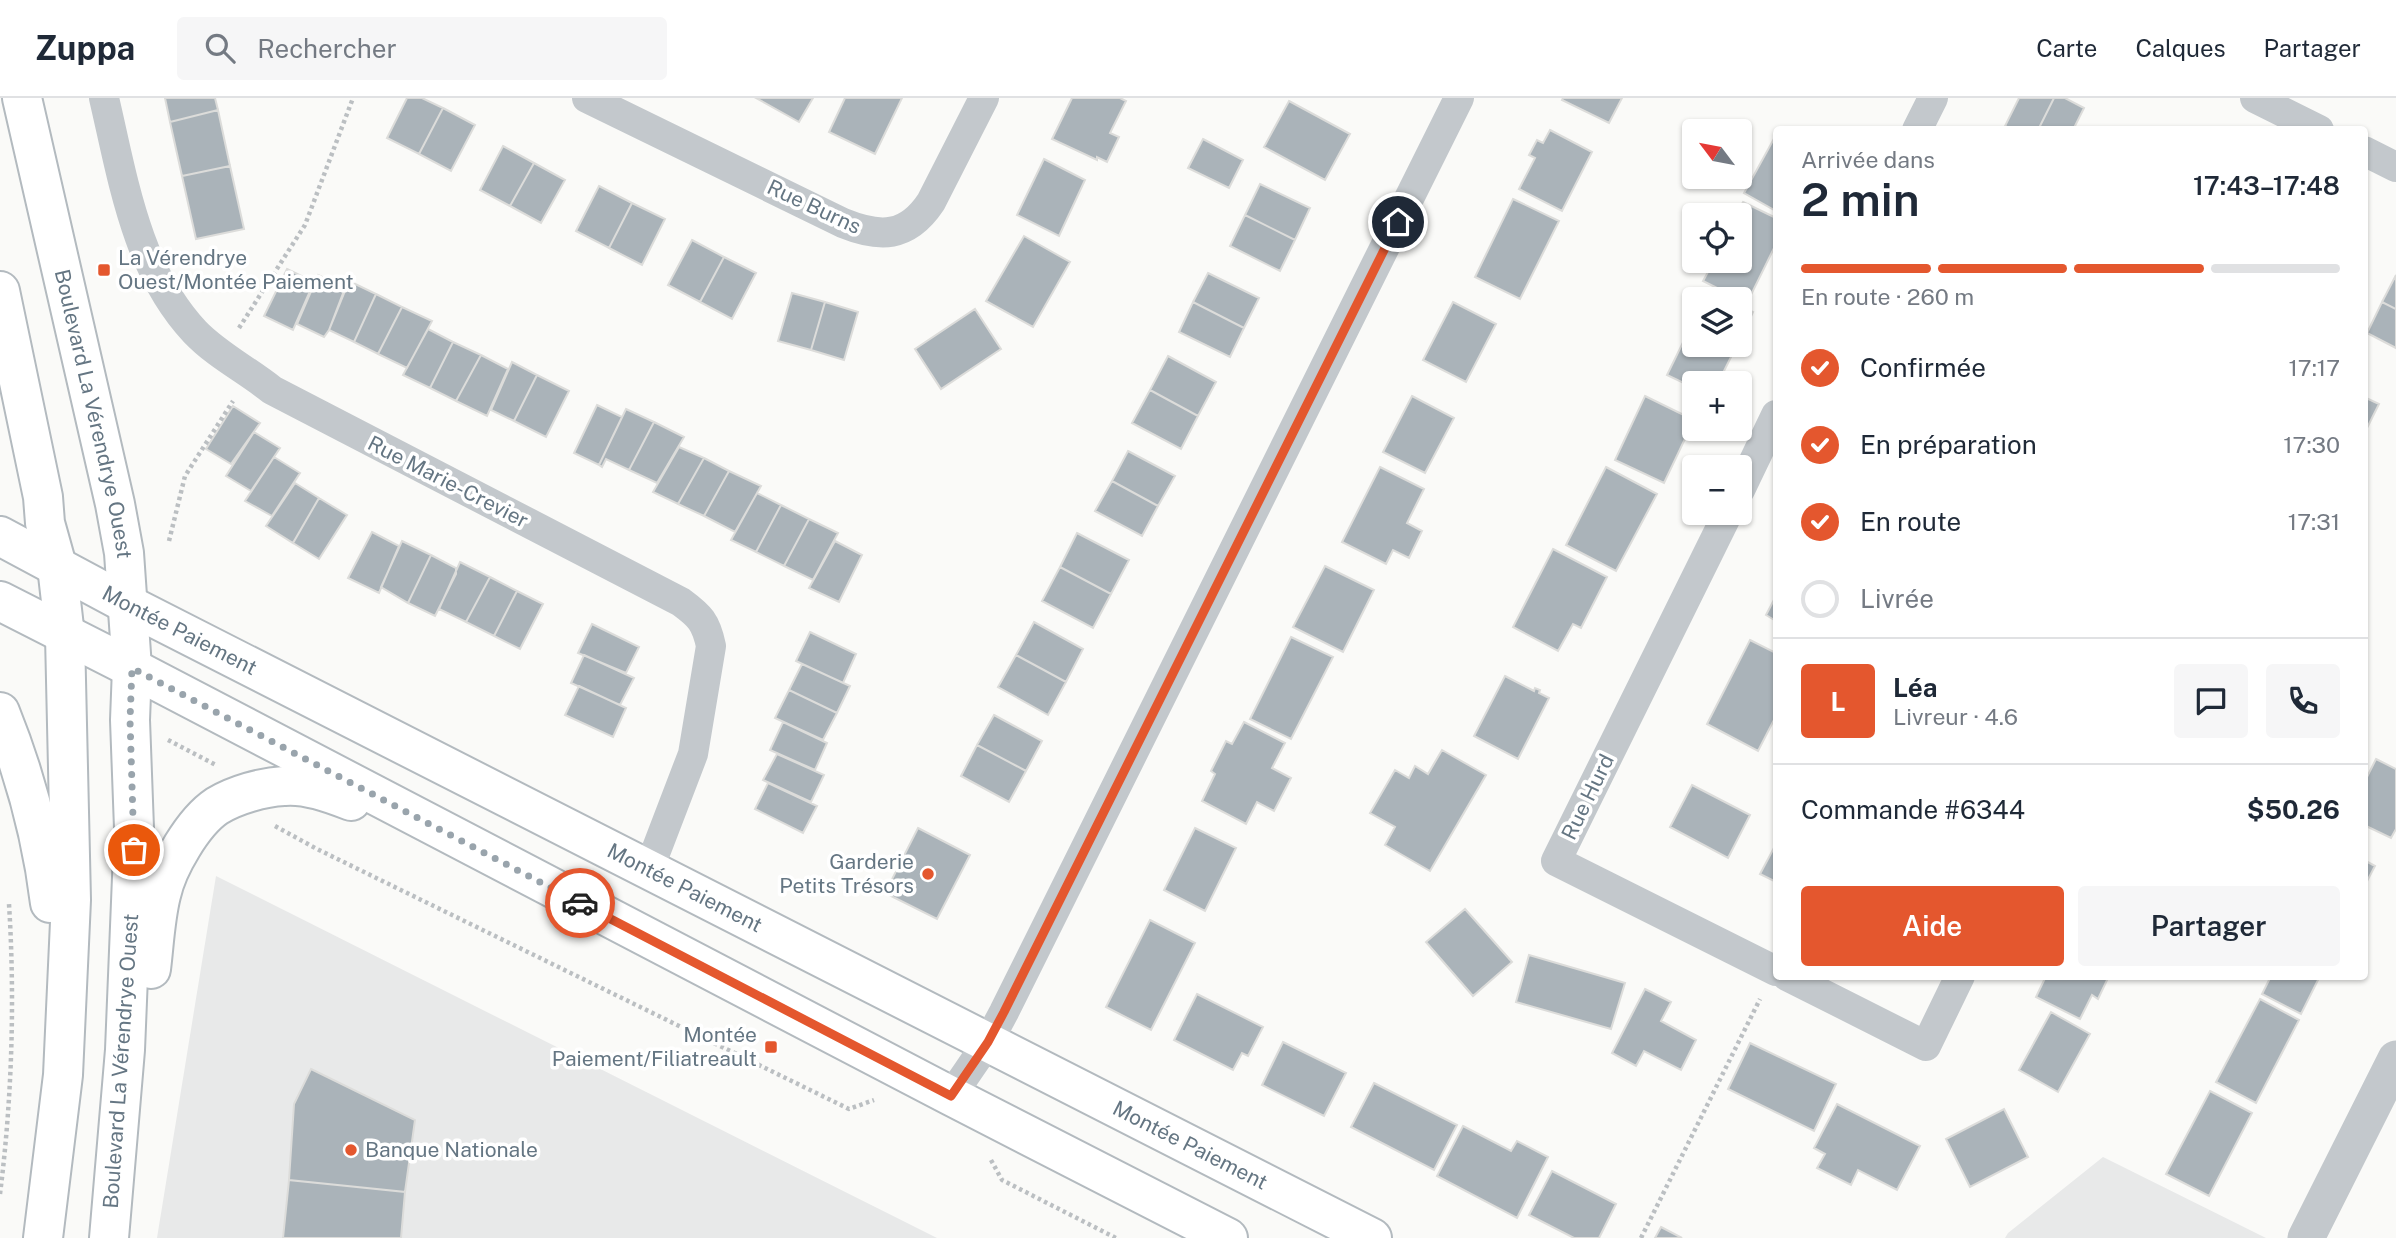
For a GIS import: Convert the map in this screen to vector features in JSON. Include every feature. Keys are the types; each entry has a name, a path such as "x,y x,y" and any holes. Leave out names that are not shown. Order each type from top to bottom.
{"main road":[{"name":"Boulevard La Vérendrye Ouest","path":"22,98 115,504 124,554 132,668 130,720 134,828 125,1050 110,1238"},
{"path":"0,291 57,566 65,636 71,900 63,1075 43,1238"},
{"name":"Montée Paiement","path":"0,536 127,604 1372,1238"},
{"path":"0,601 1228,1238"},
{"path":"0,712 22,770 44,855 52,917 63,1075"},
{"path":"110,1238 161,894 173,863 200,821 217,806 240,796 285,785 317,789 446,833"}],"street":[{"name":"Rue Marie-Crevier","path":"104,98 131,211 154,272 173,305 194,331 216,351 272,390 681,602 698,614 707,628 711,646 693,754 649,869"},
{"name":"Rue Burns","path":"587,98 843,223 866,232 885,233 903,229 921,217 984,98"},
{"path":"951,1096 988,1042 1459,98"},
{"path":"1919,126 1933,98"},
{"path":"2255,98 2311,126"},
{"path":"2368,155 2396,167"},
{"path":"1752,465 1773,421"},
{"name":"Rue Hurd","path":"1722,525 1556,861 1773,970"},
{"name":"Rue Hurd","path":"1793,980 1926,1046 1958,980"},
{"path":"2307,1238 2396,1059"}],"path":[{"path":"169,541 185,476 251,373 235,335 305,225 353,98"},
{"path":"130,720 234,774 240,796 255,814 317,849 849,1109 875,1099"},
{"path":"0,1194 10,1057 9,897"},
{"path":"1640,1238 1775,980"},
{"path":"990,1158 1002,1180 1116,1238"}],"shaded area":[{"path":"216,876 937,1238 157,1238"},
{"path":"2103,1157 2266,1238 2005,1238"}],"building":[{"path":"165,98 215,98 218,110 170,122"},
{"path":"407,98 422,98 443,108 419,154 387,138"},
{"path":"756,98 813,98 799,122"},
{"path":"845,98 902,98 875,154 829,132"},
{"path":"1072,98 1120,98 1126,101 1110,133 1119,137 1107,162 1052,139"},
{"path":"1622,98 1609,123 1562,100"},
{"path":"2019,98 2054,98 2040,126 2005,126"},
{"path":"2054,98 2065,98 2084,108 2075,126 2040,126"},
{"path":"1289,101 1350,134 1325,180 1264,147"},
{"path":"443,108 475,125 451,171 419,154"},
{"path":"218,110 230,166 182,176 170,122"},
{"path":"1550,130 1592,152 1562,211 1519,189 1535,158 1529,155 1537,140 1543,143"},
{"path":"1203,139 1243,160 1229,188 1188,168"},
{"path":"1773,140 1773,209 1744,193 1746,189 1752,189 1752,178"},
{"path":"503,146 534,163 510,206 480,190"},
{"path":"1044,159 1085,180 1059,236 1017,215"},
{"path":"534,163 565,180 541,223 510,206"},
{"path":"230,166 244,229 196,239 182,176"},
{"path":"1260,184 1310,208 1295,240 1245,215"},
{"path":"599,186 632,203 609,248 576,231"},
{"path":"1513,199 1559,221 1520,299 1475,277"},
{"path":"632,203 665,219 642,265 609,248"},
{"path":"1752,206 1773,217 1773,250 1752,293 1752,287 1715,287 1703,281 1707,273 1752,273"},
{"path":"1245,215 1295,240 1280,271 1230,246"},
{"path":"1024,236 1070,262 1033,327 986,301"},
{"path":"692,240 724,257 700,302 668,285"},
{"path":"724,257 756,273 732,319 700,302"},
{"path":"287,269 314,282 293,330 264,316"},
{"path":"1208,273 1259,298 1244,328 1193,302"},
{"path":"318,275 345,288 324,337 297,324"},
{"path":"2396,275 2396,309 2382,302"},
{"path":"349,281 376,294 354,342 329,330"},
{"path":"792,293 825,302 811,350 778,341"},
{"path":"376,294 402,307 378,354 354,342"},
{"path":"825,302 858,312 844,360 811,350"},
{"path":"1193,302 1244,328 1230,357 1179,332"},
{"path":"1453,302 1496,324 1466,382 1423,360"},
{"path":"2382,302 2396,309 2396,348 2368,334"},
{"path":"402,307 432,321 407,368 378,354"},
{"path":"975,309 1001,349 941,389 915,349"},
{"path":"428,329 453,342 430,388 403,375"},
{"path":"453,342 481,355 456,401 430,388"},
{"path":"1682,344 1682,357 1731,357 1724,371 1682,371 1682,382 1667,375"},
{"path":"481,355 508,369 487,416 456,401"},
{"path":"1168,356 1216,382 1198,416 1150,390"},
{"path":"512,362 537,375 514,421 491,410"},
{"path":"537,375 569,391 546,437 514,421"},
{"path":"1150,390 1198,416 1181,449 1132,423"},
{"path":"1412,396 1454,418 1425,473 1383,452"},
{"path":"1645,396 1682,414 1684,441 1664,483 1615,460"},
{"path":"2368,399 2379,404 2368,426"},
{"path":"597,405 622,417 599,465 574,453"},
{"path":"233,406 260,423 231,464 206,449"},
{"path":"626,409 654,422 629,470 606,459 602,467 599,465"},
{"path":"654,422 684,437 657,483 629,470"},
{"path":"254,432 280,448 251,491 226,476"},
{"path":"679,447 704,458 678,504 653,492"},
{"path":"1128,451 1175,476 1158,506 1112,481"},
{"path":"274,457 300,473 272,516 245,501"},
{"path":"704,458 729,471 704,516 678,504"},
{"path":"1380,467 1424,489 1407,523 1422,531 1409,558 1393,550 1386,564 1342,542"},
{"path":"1606,467 1657,494 1616,571 1566,545"},
{"path":"729,471 761,486 735,532 704,516"},
{"path":"1112,481 1158,506 1142,536 1095,511"},
{"path":"295,483 319,498 293,543 266,526"},
{"path":"757,493 781,505 756,552 731,540"},
{"path":"319,498 347,515 319,559 293,543"},
{"path":"781,505 809,519 784,566 756,552"},
{"path":"809,519 838,533 813,580 784,566"},
{"path":"372,532 399,546 379,593 348,578"},
{"path":"1077,533 1129,560 1111,594 1060,567"},
{"path":"402,541 431,555 408,603 381,587"},
{"path":"835,541 862,555 839,602 809,588"},
{"path":"1553,549 1607,577 1581,628 1573,624 1558,651 1513,627"},
{"path":"431,555 456,568 456,574 435,616 408,603"},
{"path":"460,562 490,577 466,622 439,609"},
{"path":"1325,566 1374,590 1343,652 1293,627"},
{"path":"1060,567 1111,594 1093,628 1042,601"},
{"path":"490,577 517,591 494,636 466,622"},
{"path":"517,591 543,604 520,649 494,636"},
{"path":"1773,602 1773,619 1766,615"},
{"path":"1034,622 1083,649 1066,682 1016,655"},
{"path":"592,624 639,647 626,673 578,653"},
{"path":"810,632 856,654 843,683 796,661"},
{"path":"1291,637 1333,657 1291,739 1250,719"},
{"path":"1750,640 1773,652 1773,722 1758,751 1707,724"},
{"path":"584,655 634,678 620,705 571,683"},
{"path":"1016,655 1066,682 1048,715 998,687"},
{"path":"802,664 850,686 837,713 789,690"},
{"path":"1505,676 1534,691 1535,688 1540,690 1539,693 1549,698 1518,759 1474,736"},
{"path":"579,686 626,708 613,737 565,715"},
{"path":"789,690 837,713 823,740 775,718"},
{"path":"994,715 1042,741 1026,771 977,745"},
{"path":"783,722 827,743 815,770 770,750"},
{"path":"1244,722 1285,743 1272,768 1291,778 1274,811 1257,802 1246,824 1202,801 1215,774 1211,771 1226,741 1232,744"},
{"path":"977,745 1026,771 1009,802 961,776"},
{"path":"1442,750 1486,775 1430,871 1385,845 1395,827 1370,813 1395,770 1409,778 1415,766 1428,774"},
{"path":"777,754 824,775 811,802 763,780"},
{"path":"2376,759 2396,769 2396,829 2391,838 2368,827 2368,775"},
{"path":"768,783 817,806 803,833 755,809"},
{"path":"1692,785 1750,815 1728,858 1670,827"},
{"name":"Garderie Petits Trésors","path":"918,828 970,855 937,919 885,893"},
{"path":"1195,828 1236,848 1205,911 1164,890"},
{"path":"1773,850 1773,880 1760,874"},
{"path":"2368,862 2375,866 2368,879"},
{"path":"1465,909 1512,962 1473,996 1426,942"},
{"path":"1150,920 1195,943 1151,1030 1106,1007"},
{"path":"1529,955 1625,983 1611,1029 1516,1002"},
{"path":"2044,980 2107,980 2098,999 2092,995 2080,1019 2036,997"},
{"path":"2269,980 2318,980 2301,1014 2262,994"},
{"path":"1645,989 1671,1002 1661,1021 1696,1040 1681,1070 1644,1051 1636,1066 1612,1053"},
{"path":"1197,994 1263,1027 1248,1056 1242,1053 1233,1070 1174,1040"},
{"path":"2260,999 2299,1020 2256,1103 2216,1082"},
{"path":"2051,1012 2090,1034 2058,1092 2019,1070"},
{"path":"1283,1042 1346,1073 1324,1116 1262,1085"},
{"path":"1750,1043 1836,1084 1814,1131 1728,1089"},
{"name":"Banque Nationale","path":"311,1069 415,1120 405,1192 289,1180 294,1104"},
{"path":"1374,1083 1457,1125 1434,1170 1351,1127"},
{"path":"2210,1091 2252,1113 2209,1196 2166,1174"},
{"path":"1837,1104 1920,1146 1897,1190 1858,1170 1851,1185 1817,1168 1825,1154 1814,1148"},
{"path":"2004,1109 2028,1157 1970,1187 1946,1139"},
{"path":"1463,1126 1511,1151 1517,1141 1548,1157 1517,1218 1437,1176"},
{"path":"1552,1171 1616,1204 1599,1238 1574,1238 1529,1215"},
{"path":"289,1180 405,1192 401,1238 283,1238"},
{"path":"1661,1227 1682,1238 1655,1238"}],"way so far":[{"path":"134,850 130,720 132,668 580,903"}],"place":[{"name":"La Vérendrye Ouest/Montée Paiement","path":"104,270"},
{"name":"Garderie Petits Trésors","path":"928,874"},
{"name":"Montée Paiement/Filiatreault","path":"771,1047"},
{"name":"Banque Nationale","path":"351,1150"}],"route":[{"path":"580,903 951,1096 988,1042 1004,1012 1398,222"}]}
